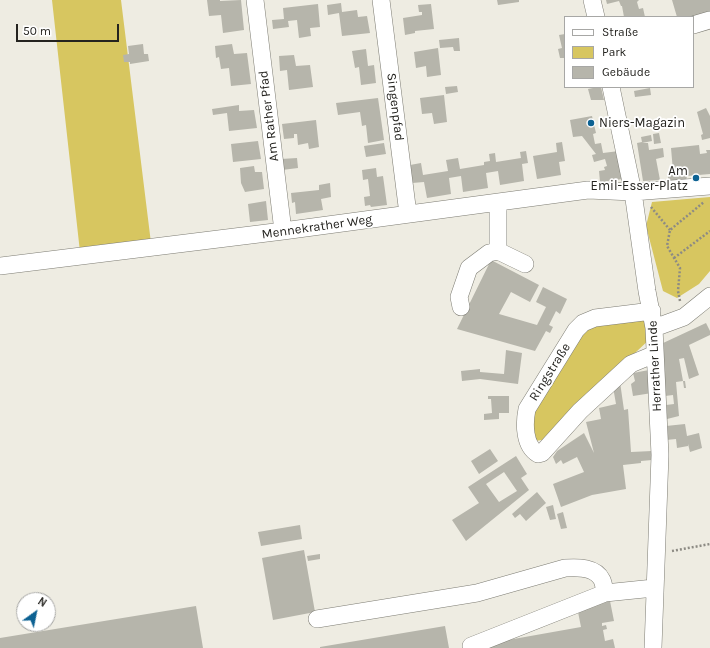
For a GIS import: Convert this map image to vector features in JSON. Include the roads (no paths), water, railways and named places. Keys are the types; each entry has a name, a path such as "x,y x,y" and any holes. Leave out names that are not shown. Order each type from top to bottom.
{"street":[{"name":"Am Rather Pfad","path":"255,0 283,231"},
{"name":"Singenpfad","path":"381,0 408,214"},
{"path":"592,0 596,16"},
{"path":"694,25 710,20"},
{"name":"Herrather Linde","path":"611,88 638,191 647,291 654,328 660,455 653,648"},
{"name":"Mennekrather Weg","path":"0,266 283,231 588,190 638,191"},
{"path":"638,191 707,194"},
{"path":"498,202 498,251"},
{"path":"461,307 459,296 469,268 488,253 498,251 525,264"},
{"path":"654,328 684,317 710,296"},
{"name":"Ringstraße","path":"652,311 594,318 583,323 576,330 527,409 527,434 529,446 532,451 538,454 542,453 580,411 631,364 655,354"},
{"path":"317,619 477,593 565,568 588,569 596,573 602,580 605,593"},
{"path":"471,646 605,593 654,588"}],"place":[{"name":"Niers-Magazin","path":"591,123"},
{"name":"Am Emil-Esser-Platz","path":"696,178"}]}
